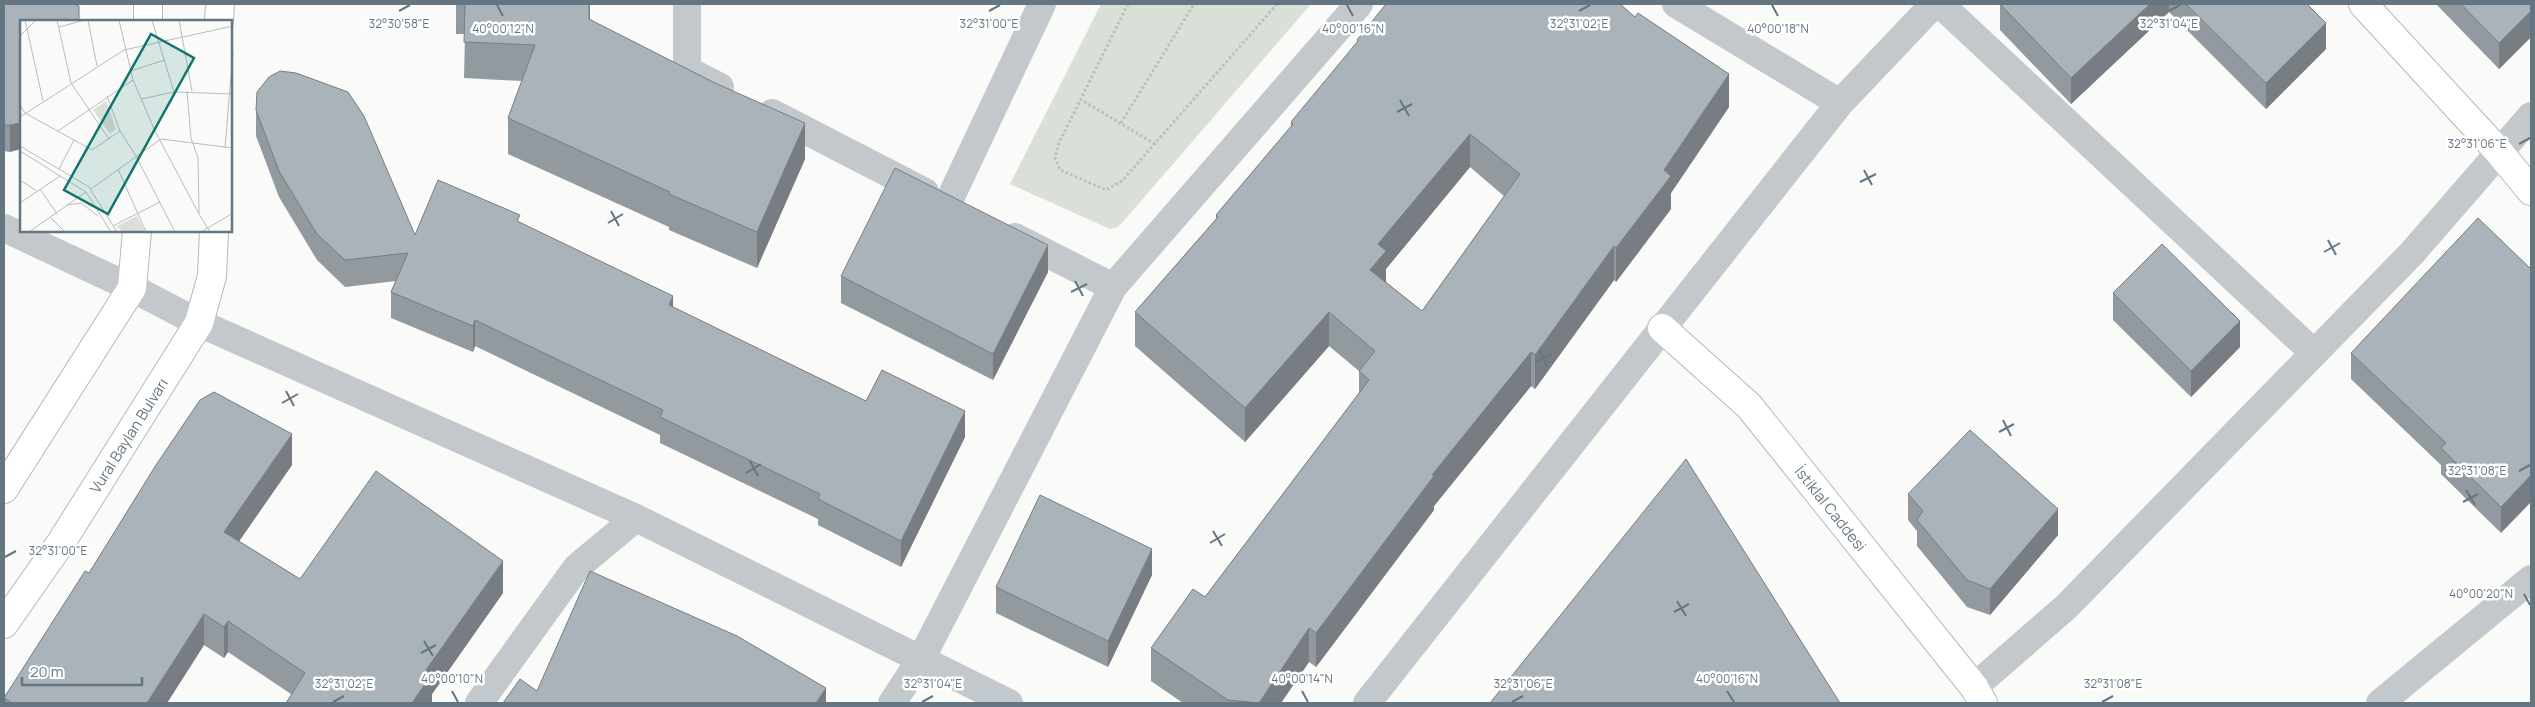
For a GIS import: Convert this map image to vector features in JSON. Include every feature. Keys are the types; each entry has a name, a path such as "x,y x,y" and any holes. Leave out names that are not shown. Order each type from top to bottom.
{"main road":[{"path":"148,4 148,20"},
{"path":"220,4 220,20"},
{"path":"2363,4 2499,152 2531,191"},
{"path":"4,489 132,288 137,232"},
{"name":"Vural Baylan Bulvarı","path":"4,624 62,541 199,323 212,276 214,232"},
{"name":"İstiklal Caddesi","path":"1662,328 1749,406 1979,695"}],"street":[{"path":"687,4 687,70 1113,288"},
{"path":"948,203 1042,4"},
{"path":"892,703 921,659 1113,288 1359,4"},
{"path":"1676,4 1840,103"},
{"path":"1367,703 1840,103 1934,4"},
{"path":"1940,4 2314,353"},
{"path":"1979,695 2412,253 2531,116"},
{"path":"4,228 132,288 199,323 636,518 1009,703"},
{"path":"479,703 577,566 636,518"},
{"path":"2380,703 2531,579"}],"path":[{"path":"1128,4 1080,98 1058,145 1055,158 1060,170 1106,190 1122,181 1277,4"},
{"path":"1120,123 1194,4"},
{"path":"1080,98 1155,144"}],"shaded area":[{"path":"1101,4 1311,4 1122,223 1110,229 1010,184"}],"building":[{"path":"4,4 74,4 79,6 79,20 20,20 20,123 4,125"},
{"path":"465,4 589,4 589,19 715,83 805,123 757,232 669,194 670,192 508,118 535,45 464,42"},
{"path":"1386,4 1620,4 1635,17 1638,13 1729,74 1664,170 1671,176 1616,248 1614,246 1535,355 1531,352 1432,475 1434,476 1316,633 1309,628 1259,703 1228,700 1151,648 1193,589 1205,597 1369,380 1359,371 1375,351 1329,312 1245,408 1135,312 1218,217 1216,215 1293,124 1291,122","holes":["1470,134 1520,174 1422,311 1370,270 1386,251 1378,244"]},
{"path":"2000,4 2150,4 2071,78"},
{"path":"2186,4 2307,4 2326,23 2266,83"},
{"path":"2461,4 2531,4 2531,11 2499,43"},
{"path":"280,71 296,73 348,92 364,116 415,235 438,180 520,215 517,221 673,296 669,305 866,401 882,370 965,411 901,541 818,499 820,494 660,417 663,410 475,320 473,326 391,292 408,253 345,260 317,234 279,171 256,110 257,92 269,77"},
{"path":"895,168 1048,245 993,354 841,276"},
{"path":"2478,218 2531,269 2531,475 2501,507 2441,448 2446,443 2351,353"},
{"path":"2162,244 2240,321 2191,371 2113,293"},
{"path":"214,392 292,434 224,532 300,579 376,471 503,561 426,670 432,674 412,703 286,703 305,673 228,621 224,627 204,614 147,703 12,703 4,698 85,571 89,573 156,465 200,400"},
{"path":"1970,430 2058,509 1990,589 1967,580 1917,520 1923,511 1908,494"},
{"path":"1686,459 1840,703 1490,703"},
{"path":"1040,495 1152,549 1108,641 996,587"},
{"path":"590,571 737,636 826,688 816,703 503,703 520,679 537,691"}]}
